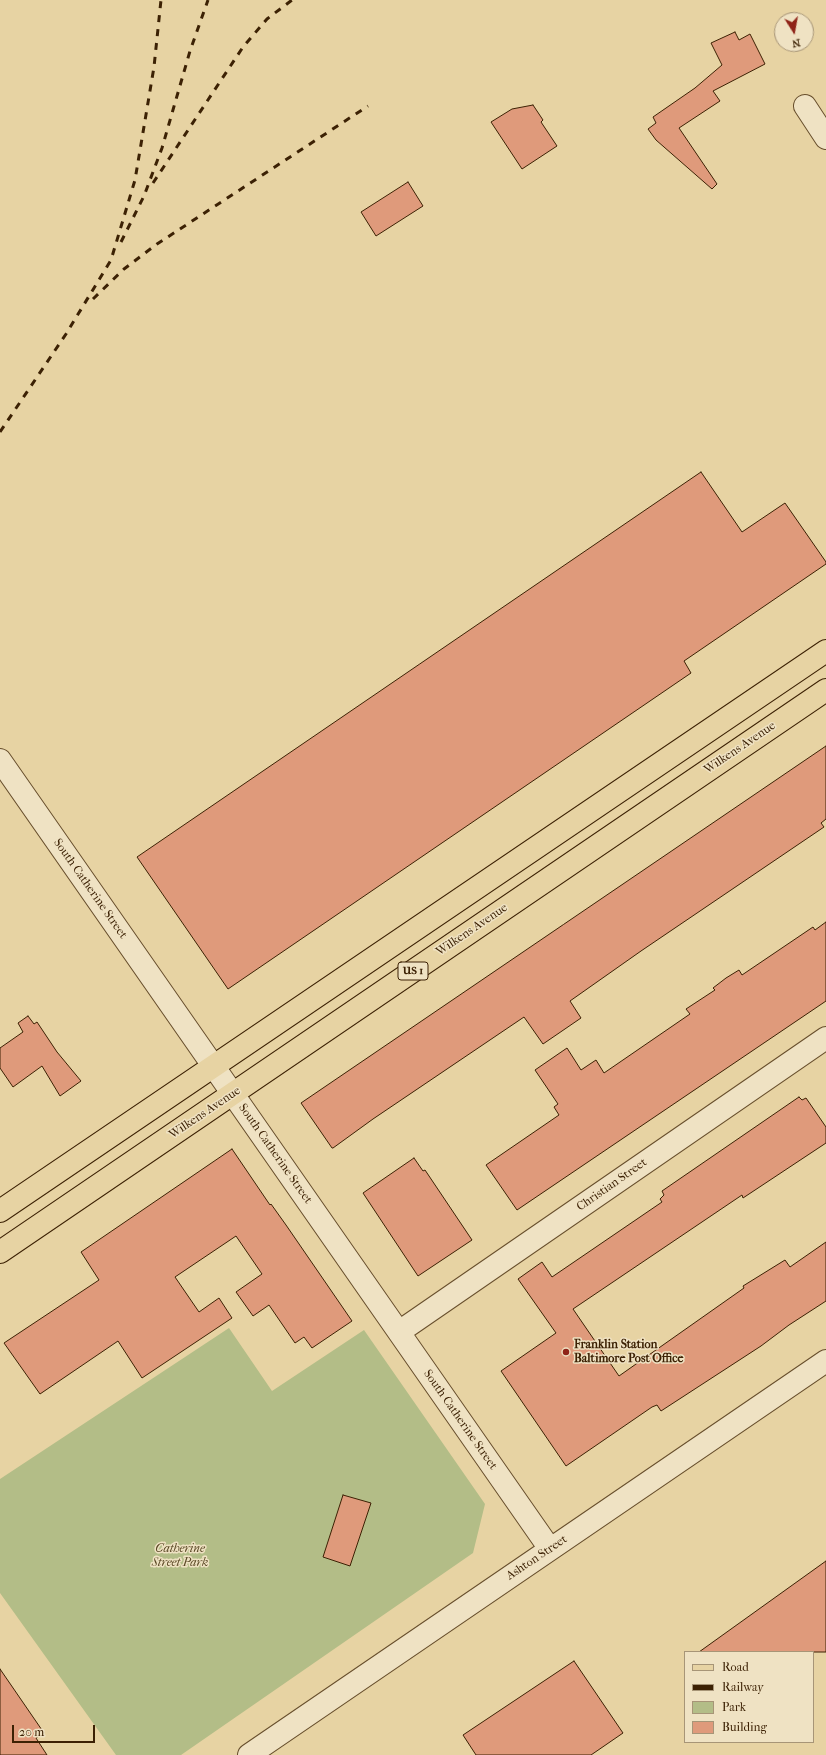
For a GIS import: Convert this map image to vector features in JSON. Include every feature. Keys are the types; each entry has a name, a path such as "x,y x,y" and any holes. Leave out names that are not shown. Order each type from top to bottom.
{"main road":[{"name":"US 1","path":"0,1211 826,651"},
{"name":"Wilkens Avenue","path":"0,1252 826,690"}],"street":[{"path":"805,106 826,138"},
{"name":"South Catherine Street","path":"0,760 550,1549"},
{"name":"Christian Street","path":"399,1332 826,1038"},
{"name":"Ashton Street","path":"249,1755 826,1360"}],"green space":[{"name":"Catherine Street Park","path":"229,1328 272,1391 364,1330 485,1504 473,1553 181,1755 116,1755 0,1593 0,1479"}],"building":[{"path":"735,32 739,40 750,34 765,64 713,91 720,101 679,128 717,184 712,189 656,140 648,129 656,123 653,117 695,88 722,65 711,43"},
{"path":"533,105 543,120 541,122 557,146 522,169 491,122 512,109"},
{"path":"408,182 423,206 376,236 361,212"},
{"path":"701,472 742,532 785,503 826,564 684,661 691,673 228,989 137,857"},
{"path":"826,746 826,819 821,823 824,827 570,1001 581,1018 543,1044 524,1017 332,1148 301,1103"},
{"path":"826,922 826,1001 517,1210 486,1165 559,1115 554,1107 558,1104 535,1070 567,1048 581,1070 596,1060 604,1073 690,1014 686,1009 715,990 713,988 726,978 739,970 742,975 813,927 815,930"},
{"path":"28,1016 34,1024 37,1022 57,1052 81,1081 60,1096 42,1066 13,1087 0,1068 0,1048 23,1032 18,1023"},
{"path":"799,1097 802,1100 806,1098 826,1127 826,1143 743,1198 742,1195 573,1309 619,1376 744,1288 743,1286 785,1260 790,1267 826,1242 826,1301 789,1325 761,1346 661,1411 657,1405 652,1407 566,1466 501,1371 556,1333 518,1279 542,1262 552,1277 662,1202 660,1199 664,1195 662,1191"},
{"path":"232,1149 352,1321 312,1348 304,1337 295,1343 269,1305 253,1316 236,1292 262,1274 236,1236 175,1277 199,1312 219,1298 232,1318 142,1378 118,1341 40,1394 4,1343 99,1280 81,1252"},
{"path":"414,1158 423,1171 425,1170 472,1240 418,1276 363,1193"},
{"path":"343,1495 371,1503 350,1566 323,1557"},
{"path":"826,1561 826,1652 700,1651"},
{"path":"574,1661 623,1733 591,1755 476,1755 463,1735"},
{"path":"0,1669 44,1733 36,1738 47,1755 0,1755"}],"railway":[{"path":"0,432 66,334 111,260 135,180 154,67 161,0"},
{"path":"121,242 144,196 162,148 190,51 208,0"},
{"path":"153,183 243,47 267,19 292,0"},
{"path":"93,299 124,269 157,244 368,106"}],"place":[{"name":"Franklin Station Baltimore Post Office","path":"566,1352"}]}
